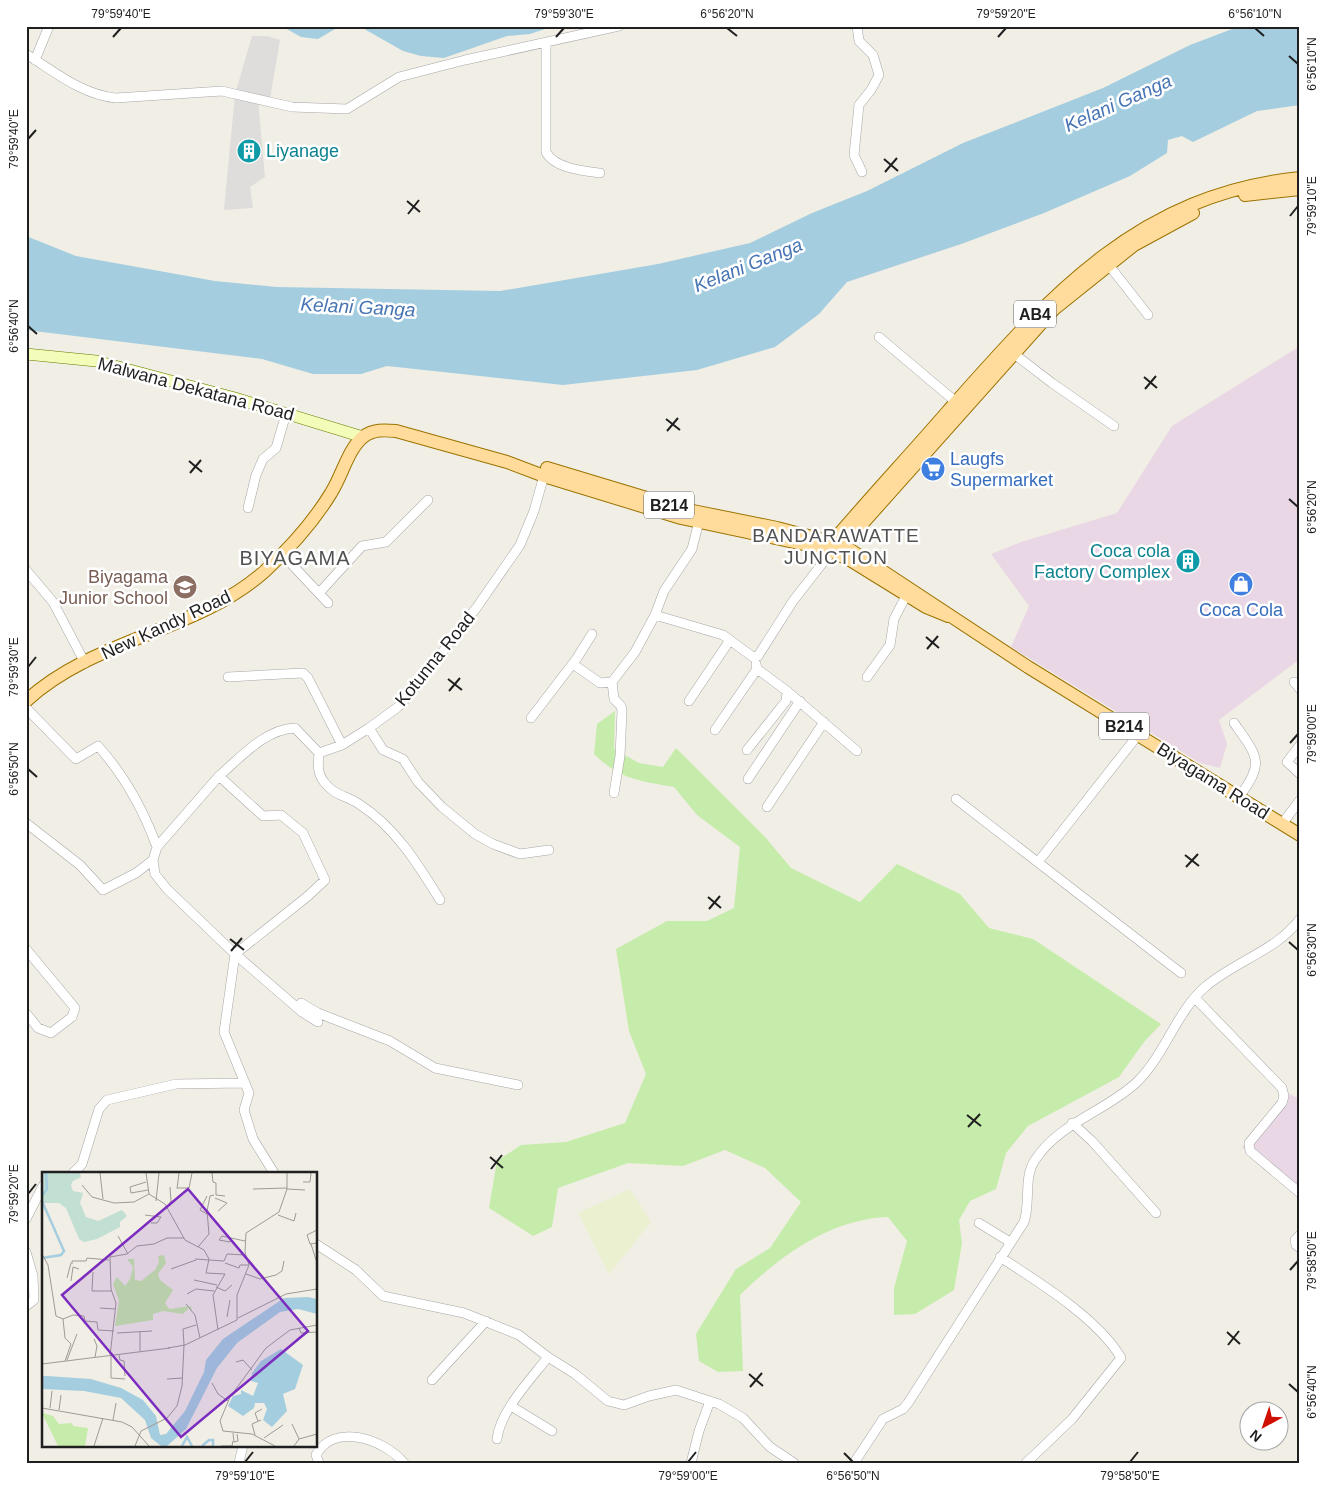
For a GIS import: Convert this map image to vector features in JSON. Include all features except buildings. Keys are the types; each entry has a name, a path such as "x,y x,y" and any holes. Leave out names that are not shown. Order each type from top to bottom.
{"main road":[{"name":"AB4","path":"960,406 1059,304 1142,229 1203,200 1253,185 1300,178"},
{"name":"AB4","path":"834,548 960,406 1046,303 1106,260 1149,235 1208,206 1254,193 1300,189"},
{"name":"Malwana Dekatana Road","path":"26,354 96,361 363,437"},
{"name":"B214","path":"363,437 381,430 396,431 700,517 834,548"},
{"name":"New Kandy Road","path":"26,701 48,683 85,662 229,597 249,584 282,554 323,506 363,437"},
{"name":"Biyagama Road","path":"834,548 906,596 948,616 1300,834"},
{"name":"Biyagama Road","path":"834,548 930,601 948,616"}],"street":[{"path":"36,60 49,26"},
{"path":"26,54 88,92 103,97 116,98 222,91 292,107 347,109 399,76 619,26"},
{"path":"856,26 859,40 873,55 879,75 872,90 859,105 854,154 862,172"},
{"path":"546,43 546,152 556,162 585,171 600,173"},
{"path":"1106,260 1148,315"},
{"path":"879,337 960,406"},
{"path":"1013,353 1114,426"},
{"path":"248,508 256,475 263,459 276,448 286,414"},
{"name":"Kotunna Road","path":"319,752 342,745 369,728 398,707 412,692 502,572 527,530 545,472"},
{"path":"319,593 362,546 386,542 428,500"},
{"path":"614,793 622,743 622,711 614,700 612,682 635,652 655,615 664,591 692,549 700,517"},
{"path":"754,657 760,653 793,601 834,548"},
{"path":"282,554 328,603"},
{"path":"26,570 53,602 85,662"},
{"path":"867,678 890,645 894,619 906,596"},
{"path":"655,615 723,635 754,657 757,669 800,701 857,751"},
{"path":"531,718 573,664 592,634"},
{"path":"690,701 730,640"},
{"path":"573,664 600,683 612,682"},
{"path":"715,730 757,669"},
{"path":"228,677 303,672 308,678 342,745"},
{"path":"746,750 786,701 787,691"},
{"path":"748,779 800,701"},
{"path":"26,708 76,759 98,746 114,763 145,813 157,847"},
{"path":"767,807 824,722"},
{"path":"1234,723 1252,749 1256,764 1253,777 1239,797"},
{"path":"318,1022 235,954 154,874 153,860 157,847 219,776 256,745 288,728 295,728 319,752 318,770 322,780 336,794 358,803 400,840 413,855 440,900"},
{"path":"369,728 383,750 403,759 418,782 442,807 475,834 493,844 520,854 549,850"},
{"path":"1038,862 1138,735"},
{"path":"1300,745 1287,762 1300,774"},
{"path":"219,776 262,816 281,816 303,832 325,880 308,896 235,954 224,1032 249,1093 244,1110 253,1140 273,1172"},
{"path":"956,799 1181,973"},
{"path":"1282,824 1300,800"},
{"path":"26,823 80,865 104,890 136,873 153,860"},
{"path":"854,1463 883,1419 903,1409 979,1294 1026,1216 1031,1168 1049,1144 1072,1123 1116,1099 1137,1081 1155,1060 1172,1030 1205,987 1289,933 1300,919"},
{"path":"26,949 74,1008 72,1017 51,1032 38,1028 26,1013"},
{"path":"280,992 288,993 305,1007 318,1013 390,1041 430,1066 518,1084"},
{"path":"1196,998 1282,1088 1284,1096 1282,1103 1248,1143 1250,1151 1300,1193"},
{"path":"73,1172 82,1164 99,1109 107,1100 176,1084 244,1083"},
{"path":"1072,1123 1092,1141 1156,1213"},
{"path":"26,1219 42,1188"},
{"path":"979,1222 1010,1242"},
{"path":"1300,1236 1295,1240 1296,1245 1300,1248"},
{"path":"318,1245 356,1270 384,1296 464,1313 519,1334 548,1357 575,1374 608,1401 624,1405 649,1396 676,1390 710,1401 743,1418 770,1447 794,1463"},
{"path":"26,1252 32,1276 34,1300 26,1306"},
{"path":"1000,1257 1077,1310 1114,1346 1121,1358 1072,1419 1026,1463"},
{"path":"432,1380 486,1321"},
{"path":"497,1439 498,1426 548,1357"},
{"path":"691,1463 699,1431 710,1401"},
{"path":"511,1406 552,1432"},
{"path":"319,1463 316,1455 319,1443 334,1437 370,1439 395,1452 404,1463"},
{"path":"239,1463 243,1446"}],"shaded area":[{"path":"252,36 267,36 280,40 270,99 258,100 265,177 250,187 253,208 224,210 235,94"},
{"path":"1300,346 1300,659 1219,720 1227,744 1220,768 1200,763 1011,647 1029,606 991,554 1021,542 1117,513 1172,426"},
{"path":"1290,1094 1300,1099 1300,1194 1242,1147 1268,1125"}],"green space":[{"path":"615,711 614,749 639,763 663,767 676,748 765,837 791,868 860,902 897,864 960,894 989,928 1033,939 1161,1024 1144,1042 1119,1077 1028,1126 1006,1153 996,1189 970,1201 959,1220 962,1243 954,1290 915,1314 894,1315 894,1288 907,1241 888,1217 867,1219 826,1232 807,1242 772,1267 740,1295 743,1371 718,1372 699,1361 696,1334 736,1269 770,1248 801,1202 765,1168 725,1150 683,1166 628,1163 558,1188 552,1227 533,1236 489,1208 497,1161 521,1145 566,1142 625,1123 646,1074 629,1031 616,949 667,921 707,921 734,908 740,847 697,815 674,787 640,781 621,774 594,754 597,724"},
{"path":"630,1189 651,1222 609,1274 578,1213"}],"water":[{"path":"254,26 344,26 318,39 301,37 285,28 256,29"},
{"path":"359,26 554,26 530,34 507,36 444,58 421,56 403,51"},
{"name":"Kelani Ganga","path":"1240,26 1300,26 1300,105 1257,111 1193,142 1182,136 1168,140 1167,153 1130,176 1044,213 964,243 847,282 819,314 775,347 697,370 563,385 387,366 361,374 313,374 262,359 26,330 26,236 76,256 215,281 277,287 500,291 658,264 750,243 812,213 867,191 963,143 1103,88 1190,45"}],"place":[{"name":"Liyanage","path":"249,151"},
{"name":"Laugfs Supermarket","path":"933,469"},
{"name":"Coca cola Factory Complex","path":"1188,561"},
{"name":"Coca Cola","path":"1241,584"},
{"name":"Biyagama Junior School","path":"185,587"}],"district":[{"name":"BANDARAWATTE JUNCTION","path":"836,546"},
{"name":"BIYAGAMA","path":"295,558"}]}
